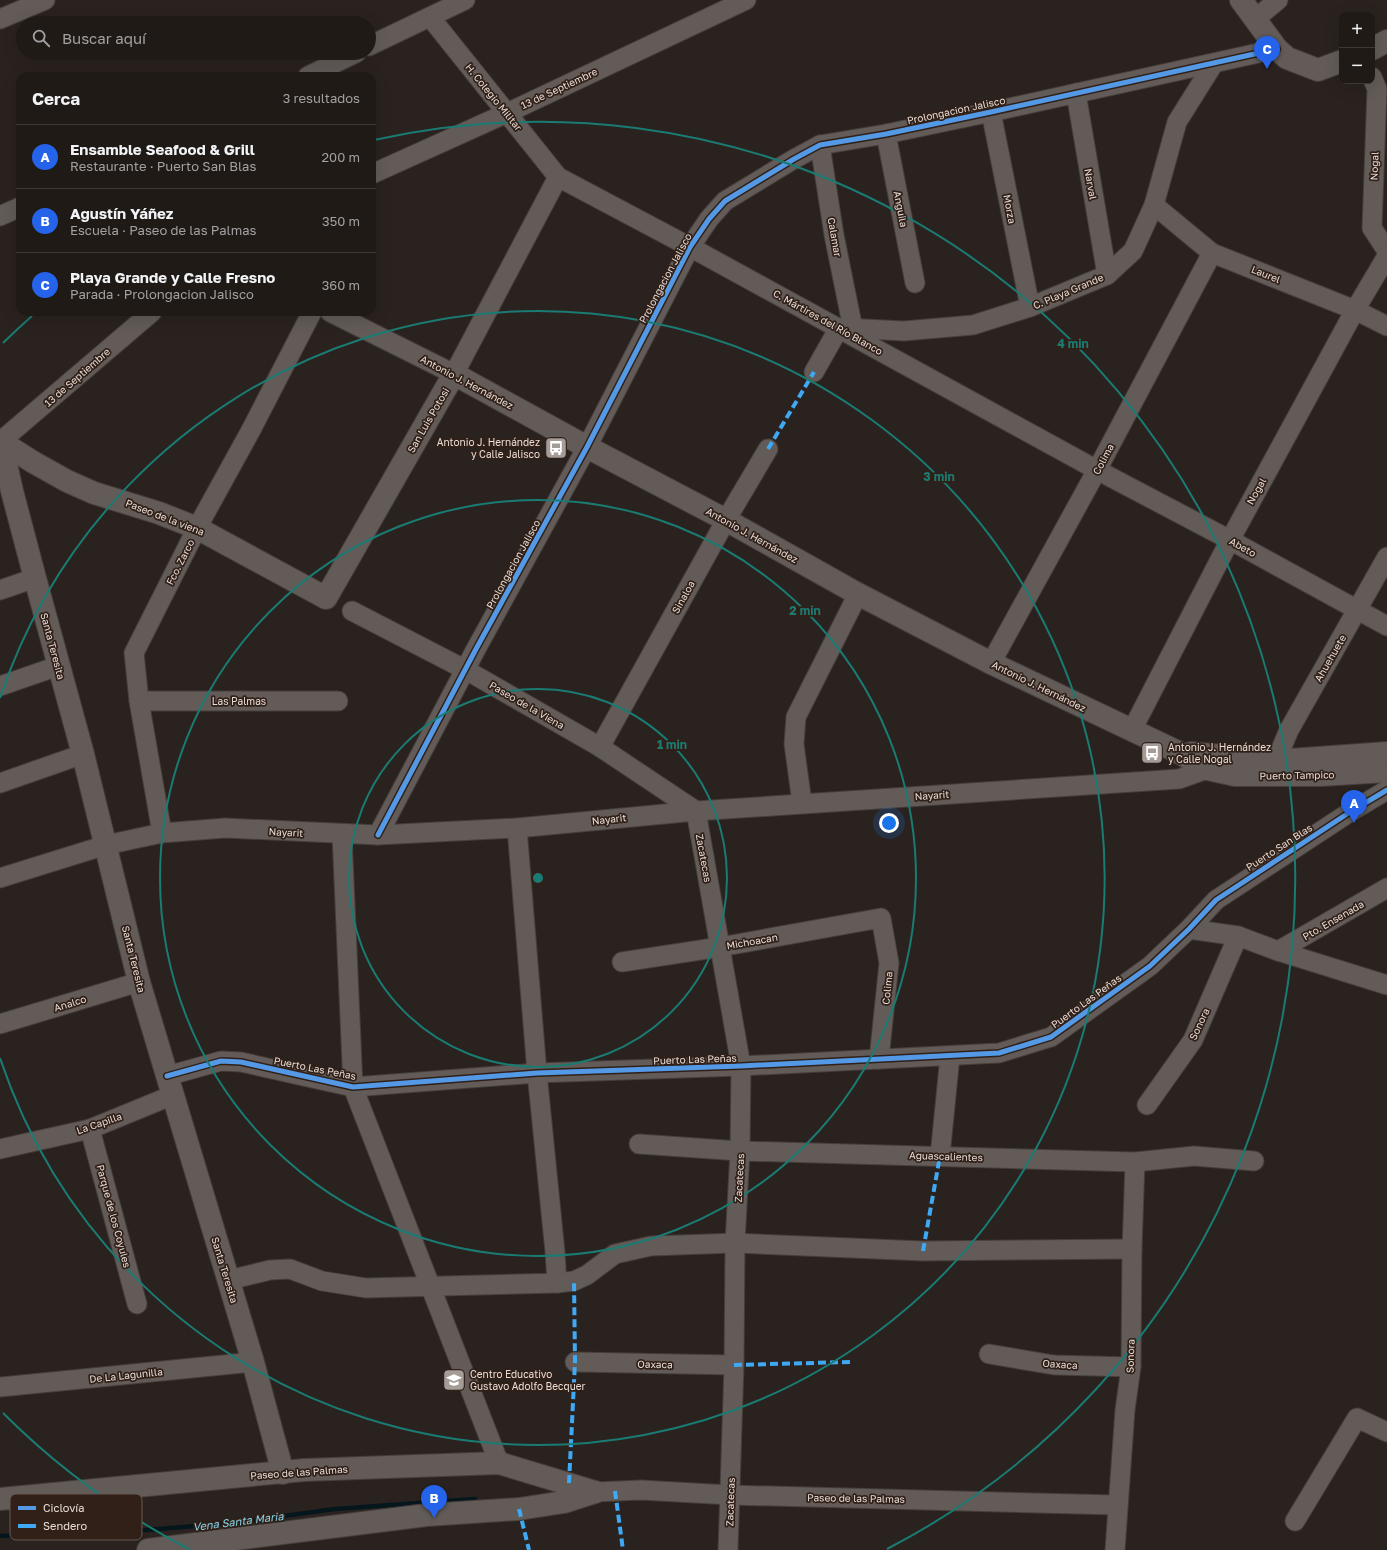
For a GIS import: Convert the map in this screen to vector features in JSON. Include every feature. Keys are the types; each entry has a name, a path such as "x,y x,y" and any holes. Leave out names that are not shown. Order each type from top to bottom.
{"street":[{"path":"0,19 45,0"},
{"path":"376,43 465,0"},
{"name":"13 de Septiembre","path":"376,172 507,113 746,0"},
{"path":"1241,0 1277,48 1287,58 1318,70 1339,62"},
{"path":"1255,19 1278,0"},
{"name":"H. Colegio Militar","path":"430,17 558,177"},
{"path":"1374,48 1387,41"},
{"name":"Prolongacion Jalisco","path":"378,835 587,447 690,247 709,219 725,201 820,145 886,134 991,112 1277,48"},
{"path":"316,72 341,60"},
{"name":"C. Playa Grande","path":"846,328 904,331 972,325 1030,307 1107,275 1133,251 1154,206 1177,122 1214,63"},
{"name":"Nogal","path":"1375,84 1377,89 1372,228 1387,251"},
{"name":"Narval","path":"1076,93 1107,275"},
{"name":"Morza","path":"991,112 1030,307"},
{"name":"Anguila","path":"886,134 915,284"},
{"name":"Calamar","path":"820,145 834,235 846,328"},
{"name":"C. Mártires del Río Blanco","path":"558,177 846,328 1097,470"},
{"name":"San Luis Potosi","path":"326,598 454,374 558,177"},
{"name":"Laurel","path":"1154,206 1212,253 1355,310 1387,326"},
{"path":"0,216 16,209"},
{"name":"Colima","path":"991,663 1097,470 1212,253"},
{"name":"Nogal","path":"1132,730 1230,540 1355,310 1387,256"},
{"name":"13 de Septiembre","path":"1,441 147,316"},
{"name":"Fco. Zarco","path":"162,833 139,701 134,653 197,528 310,316"},
{"name":"Antonio J. Hernández","path":"338,316 454,374 587,447 726,520 858,594 991,663 1178,752 1210,763"},
{"path":"814,372 846,328"},
{"name":"Santa Teresita","path":"1,441 6,493 35,578 83,754 139,982 253,1362 283,1472"},
{"name":"Paseo de la viena","path":"1,441 33,462 67,481 94,493 152,511 197,528 326,598"},
{"name":"Sinaloa","path":"600,746 726,520 768,449"},
{"name":"Abeto","path":"1097,470 1230,540 1387,626"},
{"name":"Ahuehuete","path":"1276,761 1289,730 1387,557"},
{"path":"0,590 35,578"},
{"path":"802,804 794,744 796,717 858,594"},
{"name":"Paseo de la Viena","path":"352,611 466,670 600,746 696,811"},
{"path":"0,686 58,666"},
{"name":"Las Palmas","path":"139,701 338,701"},
{"name":"Puerto Tampico","path":"1210,763 1276,761 1387,753"},
{"path":"0,783 83,754"},
{"name":"Nayarit","path":"0,878 106,846 162,833 225,828 342,835 378,835 517,828 696,811 1179,779 1210,763"},
{"name":"Puerto Tampico","path":"1210,763 1235,775 1321,775 1387,770"},
{"name":"Puerto San Blas","path":"1189,929 1216,900 1350,812 1387,790"},
{"name":"Zacatecas","path":"696,811 741,1066 740,1151 735,1243 734,1365 728,1550"},
{"path":"517,828 537,1073 557,1284"},
{"path":"342,835 353,1087 429,1286 500,1463"},
{"name":"Pto. Ensenada","path":"1278,951 1387,888"},
{"name":"Colima","path":"879,1059 889,963 881,918"},
{"name":"Michoacan","path":"622,962 720,947 881,918"},
{"path":"1189,929 1238,936 1278,951 1387,985"},
{"name":"Puerto Las Peñas","path":"170,1086 220,1061 241,1062 353,1087 537,1073 741,1066 999,1053 1051,1037 1150,966 1189,929"},
{"name":"Sonora","path":"1147,1105 1193,1040 1238,936"},
{"name":"Analco","path":"0,1024 139,982"},
{"path":"940,1156 950,1056"},
{"name":"La Capilla","path":"0,1149 90,1129 170,1086"},
{"name":"Parque de los Coyules","path":"90,1129 138,1304"},
{"name":"Aguascalientes","path":"638,1144 740,1151 1135,1162 1194,1156 1254,1161"},
{"name":"Sonora","path":"1115,1550 1124,1410 1131,1367 1132,1249 1135,1162"},
{"path":"228,1280 270,1270 290,1269 322,1281 366,1288 557,1284 574,1281 587,1275 615,1254 651,1246 735,1243 923,1251 1132,1249"},
{"name":"Oaxaca","path":"989,1354 1054,1365 1131,1367"},
{"name":"De La Lagunilla","path":"0,1387 253,1362"},
{"name":"Oaxaca","path":"575,1362 734,1365"},
{"path":"1295,1521 1357,1418 1387,1432"},
{"name":"Paseo de las Palmas","path":"52,1494 304,1470 500,1463 595,1492"},
{"name":"Paseo de las Palmas","path":"148,1550 427,1515 519,1509 564,1502 595,1492 641,1490 730,1495 1117,1505"},
{"name":"Paseo de las Palmas","path":"0,1499 10,1498"}],"waterway":[{"name":"Vena Santa Maria","path":"142,1530 232,1523 335,1509 475,1499"},
{"name":"Vena Santa Maria","path":"0,1536 10,1536"}],"marked path":[{"path":"768,449 814,372"},
{"path":"923,1251 940,1156"},
{"path":"569,1483 575,1362 574,1281"},
{"path":"734,1365 850,1362"},
{"path":"615,1491 623,1550"},
{"path":"519,1509 529,1550"}],"cycle path":[{"path":"378,835 476,649 587,447 690,247 709,219 725,201 820,145 886,134 991,112 1277,49"},
{"path":"167,1076 221,1061 241,1062 353,1087 537,1073 741,1066 999,1053 1051,1037 1150,966 1189,929 1216,900 1350,812 1387,790"}],"place":[{"name":"Playa Grande y Calle Fresno","path":"1267,69"},
{"name":"Antonio J. Hernández y Calle Jalisco","path":"556,448"},
{"name":"Antonio J. Hernández y Calle Nogal","path":"1152,753"},
{"name":"Ensamble Seafood & Grill","path":"1354,823"},
{"name":"Centro Educativo Gustavo Adolfo Becquer","path":"454,1380"},
{"name":"Agustín Yáñez","path":"434,1518"}]}
